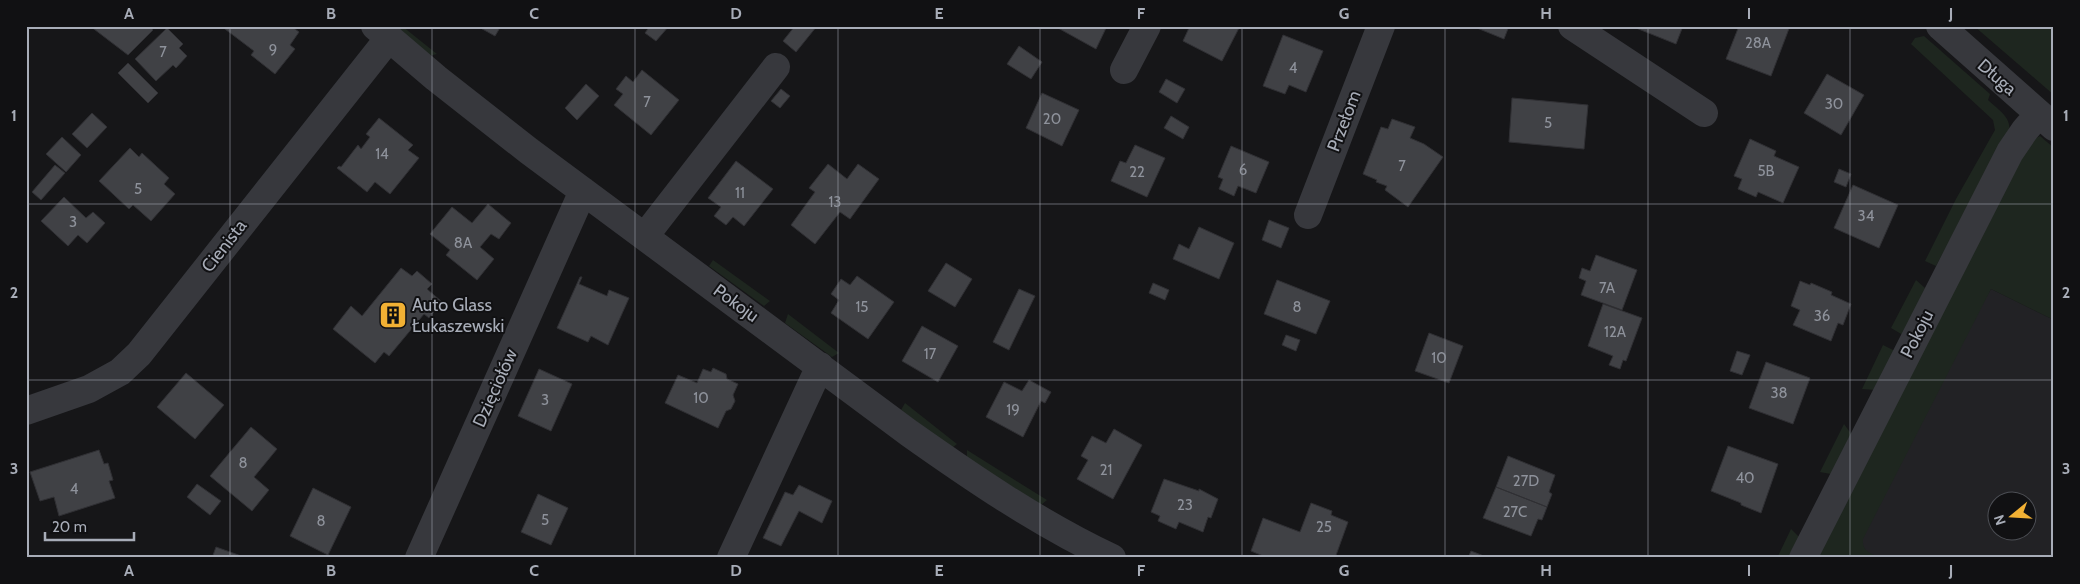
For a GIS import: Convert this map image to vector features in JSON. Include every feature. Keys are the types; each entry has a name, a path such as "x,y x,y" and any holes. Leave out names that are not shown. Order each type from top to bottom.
{"street":[{"path":"1124,70 1147,26"},
{"name":"Przełom","path":"1308,215 1381,26"},
{"path":"1572,26 1704,113"},
{"name":"Długa","path":"1940,26 2047,121"},
{"name":"Pokoju","path":"382,32 436,78 583,191 909,433 967,474 1039,520 1112,558"},
{"name":"Cienista","path":"26,411 89,389 120,372 139,354 382,32"},
{"path":"645,236 776,68"},
{"name":"Pokoju","path":"1802,558 2010,152 2025,130 2047,121"},
{"name":"Dzięciołów","path":"419,558 583,191"},
{"path":"731,558 820,366"}],"shaded area":[{"path":"392,26 402,26 437,54 429,56"},
{"path":"1974,26 2051,26 2054,28 2054,95"},
{"path":"1924,36 1990,94 1988,100 2006,117 2009,126 2009,131 1936,266 1925,261 1956,199 1995,130 1993,120 1911,44 1915,38"},
{"path":"2040,136 2054,148 2054,320 1991,289 1863,539 1864,547 1881,558 1814,558 2005,184 2032,140"},
{"path":"713,260 770,301 764,306 709,266"},
{"path":"1916,280 1925,288 1903,335 1891,328"},
{"path":"1991,289 2054,320 2054,558 1825,558"},
{"path":"788,314 839,353 832,357 785,323"},
{"path":"1883,345 1895,351 1876,390 1862,389"},
{"path":"905,403 957,444 952,448 901,410"},
{"path":"1844,424 1852,435 1831,474 1820,472"},
{"path":"967,450 1047,500 1041,505 967,458"},
{"path":"1791,529 1799,537 1788,558 1777,558"}],"building":[{"path":"90,26 149,26 153,30 128,55"},
{"path":"221,26 291,26 299,32 290,45 295,49 275,74 251,55 254,51"},
{"path":"477,26 501,26 495,36"},
{"path":"650,26 669,26 656,41 645,33"},
{"path":"795,26 817,26 796,52 783,41"},
{"path":"1059,26 1107,26 1096,49 1058,28"},
{"path":"1185,26 1240,26 1222,61 1183,41 1189,28"},
{"path":"1478,26 1509,26 1504,39 1477,28"},
{"path":"1631,26 1683,26 1676,44"},
{"path":"1739,26 1790,26 1771,76 1726,59"},
{"path":"167,28 183,44 179,48 187,56 176,68 173,65 156,81 135,59"},
{"path":"1283,35 1323,51 1306,92 1289,85 1285,94 1263,86"},
{"path":"1019,46 1042,62 1031,79 1007,64"},
{"path":"128,63 158,93 148,103 118,73"},
{"path":"642,70 679,100 651,135 614,105 623,94 616,89 626,76 633,82"},
{"path":"1827,74 1864,95 1841,135 1804,113"},
{"path":"1166,79 1185,89 1177,103 1159,92"},
{"path":"586,84 599,96 577,120 565,108"},
{"path":"781,89 790,96 780,108 771,101"},
{"path":"1042,93 1079,110 1062,146 1026,128"},
{"path":"1512,98 1588,105 1584,149 1509,142"},
{"path":"92,113 107,127 87,148 72,134"},
{"path":"1171,116 1189,127 1183,139 1164,128"},
{"path":"379,118 413,145 408,150 419,158 390,194 375,182 367,192 337,168 341,167 358,145 361,149 370,137 366,134"},
{"path":"1392,119 1415,127 1410,138 1424,144 1443,157 1408,207 1385,190 1387,186 1363,174 1381,127 1388,129"},
{"path":"62,137 81,155 66,172 46,154"},
{"path":"1750,139 1776,151 1774,156 1799,167 1783,203 1758,192 1756,197 1738,189 1742,179 1734,176"},
{"path":"1135,145 1165,158 1147,197 1111,181 1120,161 1126,163"},
{"path":"1231,146 1269,162 1256,193 1238,186 1234,196 1219,189 1223,179 1218,177"},
{"path":"130,148 139,157 142,153 169,178 164,184 175,194 151,221 133,205 129,209 99,181"},
{"path":"736,161 773,189 744,226 733,217 726,225 714,216 721,207 708,198"},
{"path":"828,164 847,179 858,164 879,179 850,219 840,212 815,244 791,225 815,192 809,188"},
{"path":"55,165 65,173 41,200 32,192"},
{"path":"1839,169 1851,174 1846,187 1834,182"},
{"path":"1853,185 1898,205 1879,248 1834,228"},
{"path":"64,197 86,218 93,212 105,223 87,243 78,235 68,246 41,221"},
{"path":"488,204 511,223 499,239 491,234 480,247 494,259 477,280 446,255 450,250 430,234 452,207 472,223"},
{"path":"1269,220 1289,228 1281,248 1262,240"},
{"path":"1199,227 1234,243 1219,279 1173,259 1179,244 1189,249"},
{"path":"1596,255 1637,270 1622,310 1581,295 1586,281 1579,278 1582,268 1590,271"},
{"path":"946,263 972,279 955,307 928,291"},
{"name":"Auto Glass Łukaszewski","path":"401,268 412,276 417,271 432,284 427,289 442,302 429,318 424,314 389,356 384,352 375,363 333,329 351,306 362,316"},
{"path":"857,276 894,302 868,339 831,313 839,300 831,294 841,279 850,285"},
{"path":"580,277 582,277 579,284 607,296 609,290 629,298 608,345 591,336 588,342 557,328"},
{"path":"1277,280 1330,301 1316,334 1264,314"},
{"path":"1800,281 1810,285 1811,283 1832,292 1831,295 1851,304 1843,325 1838,323 1831,341 1793,325 1800,310 1791,306"},
{"path":"1153,283 1169,290 1165,300 1149,293"},
{"path":"1019,289 1035,296 1009,350 993,342"},
{"path":"1603,304 1642,318 1626,361 1623,360 1620,369 1609,365 1613,356 1588,346"},
{"path":"922,326 958,346 938,382 902,361"},
{"path":"1429,333 1463,346 1449,383 1415,371"},
{"path":"1286,335 1300,340 1296,351 1282,345"},
{"path":"1737,351 1750,355 1742,375 1730,371"},
{"path":"1766,362 1810,378 1793,424 1749,408"},
{"path":"713,368 726,374 727,379 738,384 733,395 735,401 731,409 726,411 718,428 665,403 678,375 697,383 703,369 711,372"},
{"path":"539,369 572,384 551,431 518,416"},
{"path":"186,373 224,405 195,439 157,407"},
{"path":"1029,380 1051,392 1045,403 1041,401 1023,437 986,417 1004,382 1022,391"},
{"path":"251,427 277,449 254,477 269,490 252,511 210,476"},
{"path":"1114,429 1142,445 1113,499 1077,479 1088,460 1081,456 1092,436 1106,443"},
{"path":"1728,446 1778,464 1761,513 1711,491"},
{"path":"99,450 104,464 108,463 113,480 109,481 115,498 59,516 54,497 40,501 30,472"},
{"path":"1508,456 1555,475 1549,492 1552,494 1547,507 1496,487"},
{"path":"1164,479 1199,491 1199,489 1218,499 1211,518 1208,517 1203,532 1179,522 1176,529 1158,521 1160,516 1151,512"},
{"path":"197,484 221,501 210,515 187,497"},
{"path":"799,485 832,501 822,523 799,511 781,546 763,538 785,492 793,495"},
{"path":"1496,487 1547,507 1542,520 1538,519 1531,536 1483,518"},
{"path":"313,488 351,507 328,555 290,536"},
{"path":"538,494 568,508 551,545 521,532"},
{"path":"1311,503 1332,511 1331,515 1348,522 1335,558 1299,558 1293,556 1292,558 1268,558 1251,551 1263,518 1300,532"},
{"path":"216,547 244,557 244,558 212,558"},
{"path":"1471,551 1489,558 1468,558"}],"place":[{"name":"Auto Glass Łukaszewski","path":"393,315"}]}
